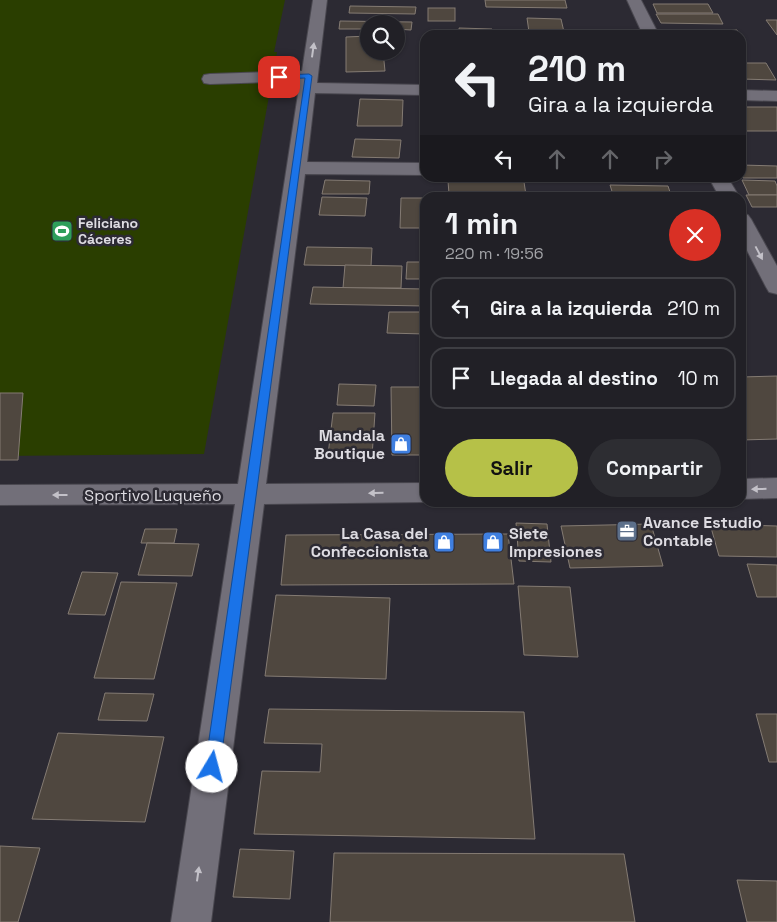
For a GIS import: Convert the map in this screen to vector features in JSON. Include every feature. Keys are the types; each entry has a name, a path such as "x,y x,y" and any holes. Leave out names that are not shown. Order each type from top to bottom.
{"street":[{"path":"191,922 249,495 320,0"},
{"path":"634,0 649,30"},
{"path":"210,79 308,82 420,90"},
{"path":"746,95 777,96"},
{"path":"296,168 420,169"},
{"path":"746,228 777,287"},
{"path":"746,489 777,488"},
{"name":"Sportivo Luqueño","path":"0,495 420,493"}],"green space":[{"path":"0,0 285,0 274,52 277,52 204,454 0,456"}],"building":[{"path":"485,0 565,0 567,8 486,7"},
{"path":"653,4 708,4 713,13 657,13"},
{"path":"350,6 416,7 415,14 349,13"},
{"path":"428,8 455,8 455,21 428,21"},
{"path":"656,14 718,14 723,24 661,23"},
{"path":"527,18 561,19 564,30 529,30"},
{"path":"766,20 777,20 777,35"},
{"path":"340,21 360,21 360,29 339,29"},
{"path":"405,22 412,22 411,30 405,30"},
{"path":"459,28 492,30 459,30"},
{"path":"360,36 360,60 384,60 385,71 346,72 346,37"},
{"path":"746,63 766,63 776,80 746,79"},
{"path":"360,99 403,100 402,126 357,126"},
{"path":"746,107 777,107 777,131 746,131"},
{"path":"355,139 401,140 399,158 352,157"},
{"path":"746,165 777,166 777,178 746,178"},
{"path":"325,180 370,181 369,194 322,194"},
{"path":"746,180 775,181 777,195 749,195 743,182 746,182"},
{"path":"448,182 524,182 526,192 449,192"},
{"path":"610,185 668,186 670,192 612,192"},
{"path":"746,195 777,195 777,207 752,207"},
{"path":"322,197 367,198 365,216 319,215"},
{"path":"401,198 420,198 420,228 400,228"},
{"path":"307,247 372,248 371,266 304,265"},
{"path":"407,262 420,262 420,279 406,279"},
{"path":"345,265 402,266 401,288 343,288"},
{"path":"313,287 420,289 420,306 310,304"},
{"path":"389,312 420,312 420,334 387,333"},
{"path":"777,376 777,439 746,440 746,377"},
{"path":"339,384 376,385 374,406 337,405"},
{"path":"391,387 420,387 420,455 392,455"},
{"path":"0,393 23,393 18,460 0,460"},
{"path":"333,413 375,413 372,456 328,455"},
{"path":"516,523 547,524 551,562 519,561"},
{"path":"651,524 663,566 570,568 561,526"},
{"path":"710,524 777,526 777,557 719,556"},
{"path":"145,529 177,529 174,543 141,543"},
{"path":"508,534 514,584 281,585 286,535"},
{"path":"147,543 199,544 192,576 138,575"},
{"path":"747,564 777,565 777,597 757,597"},
{"path":"82,572 118,573 105,615 68,614"},
{"path":"121,582 177,583 154,679 94,678"},
{"path":"518,586 570,587 578,657 524,655"},
{"path":"276,595 390,598 386,679 265,676"},
{"path":"105,693 154,694 147,721 98,720"},
{"path":"269,709 524,712 535,839 254,834 262,771 320,772 322,744 264,743"},
{"path":"756,714 777,714 777,762 769,762"},
{"path":"58,733 164,737 145,822 32,819"},
{"path":"0,846 40,848 18,922 0,922"},
{"path":"240,849 294,851 290,899 233,897"},
{"path":"334,853 624,854 635,922 330,922"},
{"path":"737,880 777,881 777,922 747,922"}],"place":[{"name":"Feliciano Cáceres","path":"62,231"},
{"name":"Mandala Boutique","path":"401,444"},
{"name":"Avance Estudio Contable","path":"627,531"},
{"name":"La Casa del Confeccionista","path":"444,542"},
{"name":"Siete Impresiones","path":"493,542"}],"route":[{"path":"212,767 309,76 279,77"}]}
